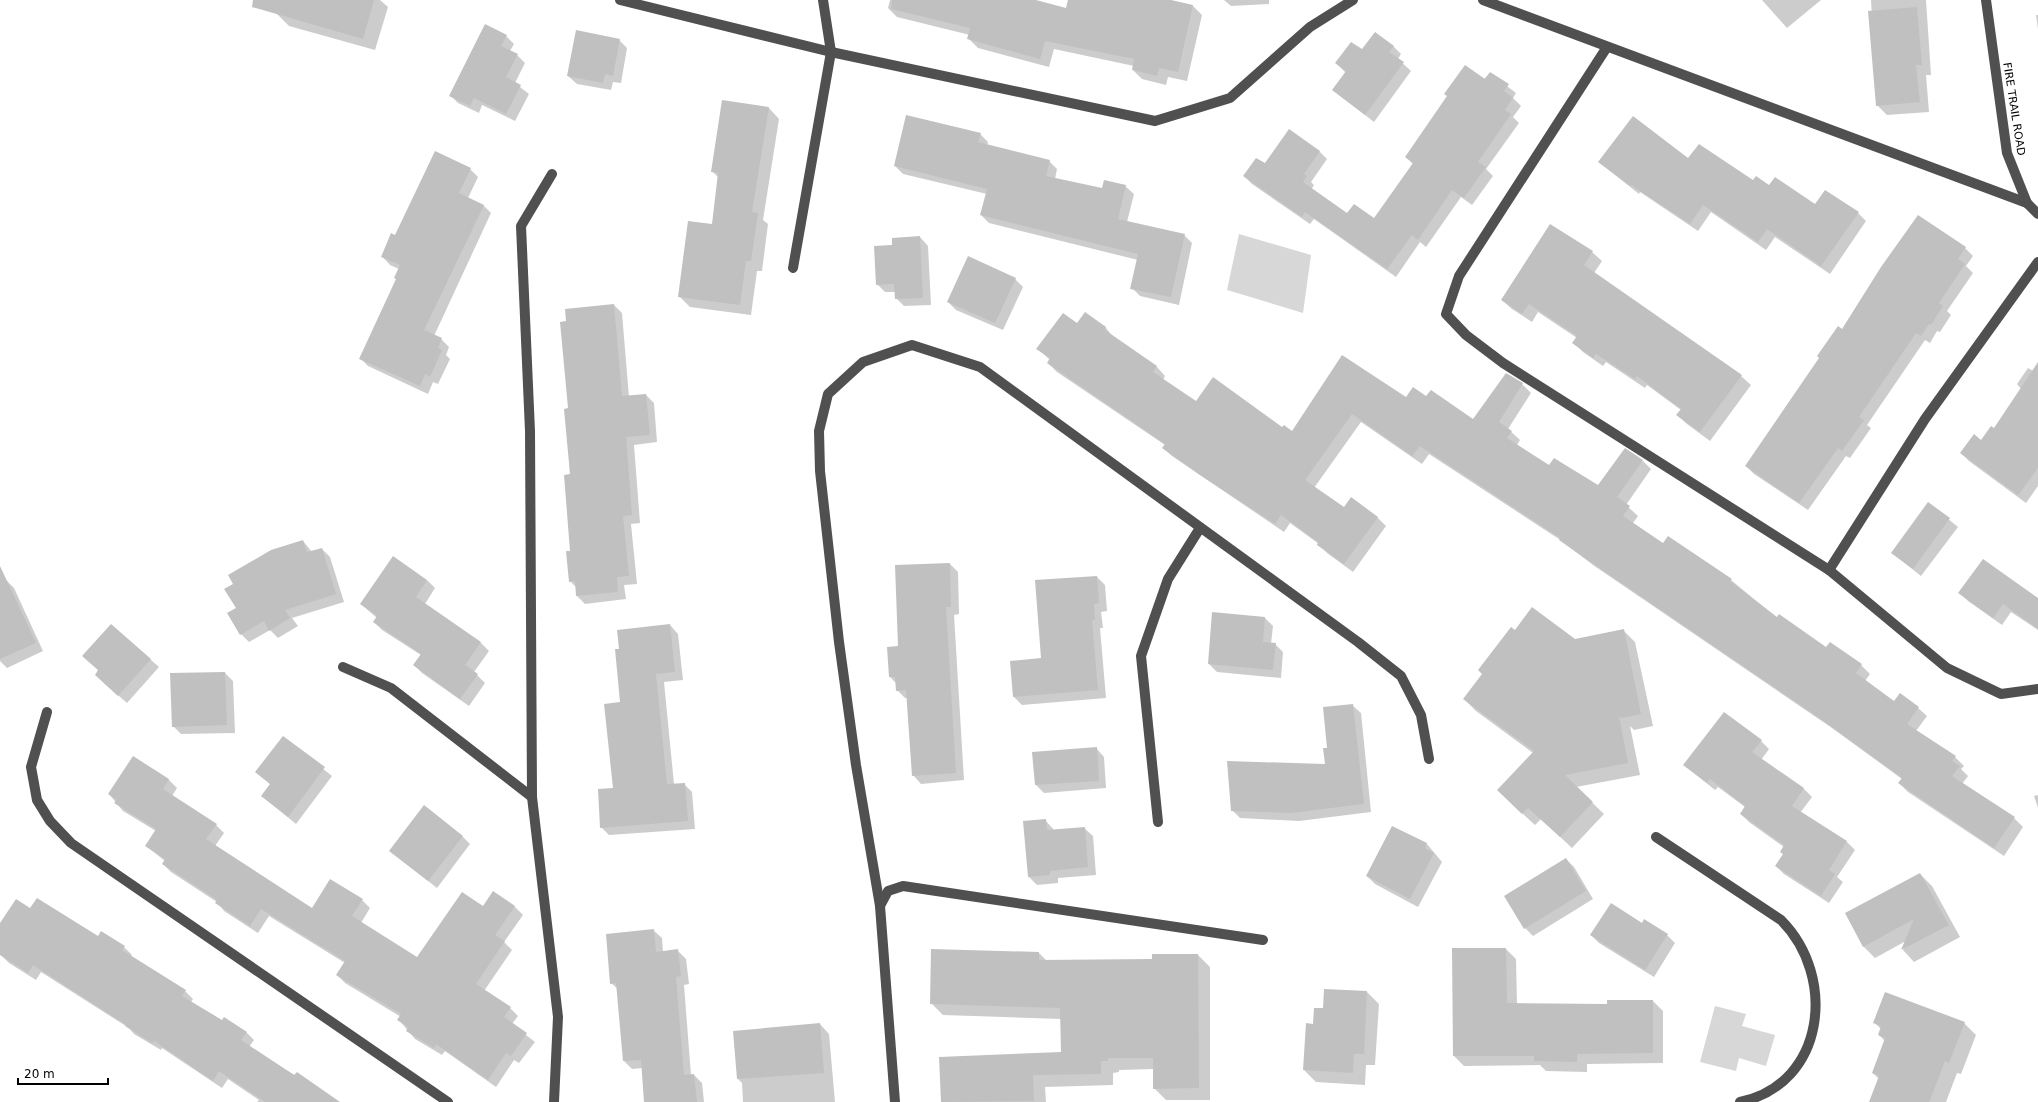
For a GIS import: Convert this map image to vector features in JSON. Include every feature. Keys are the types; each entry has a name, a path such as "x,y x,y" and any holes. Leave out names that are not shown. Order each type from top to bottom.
{"street":[{"path":"620,0 831,52 1155,121 1230,98 1310,27 1353,0"},
{"path":"793,268 831,52 823,0"},
{"path":"1482,0 2027,203"},
{"name":"FIRE TRAIL ROAD","path":"1986,0 2007,154 2027,203 2038,214"},
{"path":"1607,47 1458,276 1446,314 1466,335 1503,363 1829,570 1947,668 2001,694 2038,689"},
{"path":"552,174 521,226 530,430 532,797 558,1017 554,1102"},
{"path":"1829,570 1925,419 2038,262"},
{"path":"895,1102 880,906 858,780 838,642 820,471 819,431 828,394 863,362 912,345 980,367 1358,642 1400,676 1421,715 1430,759"},
{"path":"1158,822 1141,656 1168,579 1200,528"},
{"path":"343,667 391,688 532,797"},
{"path":"47,712 31,767 38,800 50,821 71,843 448,1102"},
{"path":"1656,837 1781,920 1793,932 1803,949 1809,965 1815,1000 1815,1018 1812,1035 1804,1058 1790,1076 1770,1090 1751,1100 1740,1102"},
{"path":"880,906 888,891 903,886 1263,940"}],"shaded area":[{"path":"1239,234 1311,255 1303,313 1227,290"},
{"path":"1715,1006 1746,1014 1742,1026 1775,1035 1766,1066 1739,1058 1736,1071 1700,1062"}],"building":[{"path":"253,0 374,0 363,39 252,7"},
{"path":"892,0 1036,0 1066,8 1068,0 1171,0 1193,5 1178,72 1159,68 1157,76 1132,70 1134,59 1045,41 1040,59 967,39 970,28 891,9"},
{"path":"1917,7 1922,65 1916,65 1920,102 1876,106 1868,11"},
{"path":"485,24 507,35 501,46 518,54 506,77 521,85 506,114 474,98 470,106 449,96"},
{"path":"576,30 620,39 613,76 605,74 603,83 567,76"},
{"path":"1375,32 1394,46 1389,52 1404,62 1365,115 1332,90 1346,71 1335,63 1351,42 1362,49"},
{"path":"1465,65 1485,79 1490,72 1509,84 1504,91 1513,98 1505,110 1511,114 1478,162 1486,167 1464,198 1452,190 1418,240 1412,235 1387,269 1305,212 1302,217 1243,176 1256,158 1265,163 1289,129 1320,151 1304,174 1307,176 1303,182 1347,213 1354,204 1374,218 1413,163 1405,157 1447,96 1444,94"},
{"path":"722,100 769,107 752,212 758,213 751,261 746,261 740,305 678,297 688,221 712,224 718,173 711,172"},
{"path":"906,115 981,133 978,142 1050,160 1046,176 1102,188 1104,180 1126,185 1118,219 1185,234 1171,297 1130,289 1138,254 980,215 987,189 894,166"},
{"path":"1633,116 1688,158 1699,144 1753,180 1756,176 1769,185 1775,177 1815,204 1825,190 1859,212 1821,266 1767,229 1758,242 1703,205 1690,224 1631,185 1630,186 1598,162"},
{"path":"435,151 471,168 459,193 484,205 424,330 442,338 438,348 442,350 430,377 425,374 420,386 359,359 396,279 394,278 400,265 381,257 391,233 395,235"},
{"path":"1918,215 1966,247 1958,259 1965,264 1939,303 1943,306 1931,325 1929,324 1921,336 1916,333 1859,417 1864,420 1842,451 1838,448 1799,503 1745,466 1819,358 1817,356 1838,326 1842,329 1881,267"},
{"path":"1550,224 1593,251 1584,265 1742,375 1700,432 1676,415 1681,409 1637,376 1635,379 1596,354 1593,358 1572,343 1577,336 1529,304 1522,314 1501,300"},
{"path":"920,236 923,298 895,299 894,284 876,285 874,246 892,245 892,238"},
{"path":"968,256 1016,278 995,323 947,302"},
{"path":"614,304 622,396 646,394 650,435 626,437 632,515 623,516 629,576 617,577 618,592 576,596 575,581 569,582 566,551 570,551 564,475 570,474 564,409 568,408 560,322 566,321 565,309"},
{"path":"1085,312 1106,327 1105,330 1157,366 1153,372 1196,401 1213,377 1282,427 1284,425 1292,431 1342,355 1406,397 1413,387 1426,396 1431,390 1473,419 1506,373 1523,383 1499,422 1512,431 1507,438 1549,465 1554,458 1598,485 1625,448 1643,460 1617,497 1630,506 1623,516 1663,543 1668,536 1732,579 1730,581 1777,617 1779,614 1826,647 1830,642 1862,664 1856,673 1894,701 1900,693 1919,707 1907,724 1956,756 1952,761 1960,766 1952,776 2015,817 1994,848 1898,783 1902,778 1822,720 1583,557 1559,540 1560,538 1420,446 1412,456 1352,414 1305,480 1344,507 1351,497 1378,517 1344,564 1317,545 1318,542 1281,515 1275,524 1200,475 1162,448 1165,444 1047,363 1050,358 1036,349 1063,313 1077,323"},
{"path":"2038,362 2038,468 2018,495 1960,453 1974,434 1981,440 1991,426 1994,428"},
{"path":"1928,502 1950,518 1913,569 1891,553"},
{"path":"303,540 307,552 322,548 336,594 285,610 290,618 269,631 264,621 240,635 227,613 236,608 224,589 233,584 228,575 271,550"},
{"path":"393,556 427,580 416,597 481,642 465,665 478,674 460,699 413,665 421,654 373,622 377,616 360,604"},
{"path":"1983,559 2038,598 2038,629 2003,604 1993,618 1958,593"},
{"path":"950,563 951,607 946,607 956,773 912,776 906,690 896,691 895,677 889,677 887,647 898,646 895,565"},
{"path":"0,566 36,643 0,659"},
{"path":"1097,576 1099,603 1094,604 1095,620 1092,620 1098,690 1013,697 1010,661 1041,658 1035,580"},
{"path":"1532,607 1575,639 1624,629 1641,714 1621,718 1619,716 1628,763 1565,775 1593,802 1560,837 1528,808 1522,814 1497,790 1534,751 1463,699 1482,674 1478,670 1511,627 1515,630"},
{"path":"1212,612 1265,617 1263,642 1276,643 1273,670 1208,664"},
{"path":"111,624 151,659 118,696 95,675 98,670 82,656"},
{"path":"670,624 675,672 656,674 667,784 685,783 688,821 600,828 598,789 613,788 604,704 620,702 615,649 619,649 617,630"},
{"path":"225,672 227,725 172,727 170,673"},
{"path":"1353,704 1364,804 1291,813 1231,811 1227,761 1325,764 1323,748 1327,748 1323,707"},
{"path":"1724,712 1762,740 1752,752 1804,788 1792,806 1847,841 1829,870 1835,874 1821,896 1775,866 1783,854 1780,852 1784,845 1740,814 1745,806 1710,779 1707,783 1683,765"},
{"path":"283,736 325,767 288,817 261,796 270,784 255,772"},
{"path":"1097,747 1099,781 1035,785 1032,752"},
{"path":"133,756 169,779 163,789 217,824 206,839 312,908 330,879 363,899 352,916 417,957 462,892 483,906 493,891 515,906 495,935 505,941 476,984 511,1007 504,1017 527,1033 511,1056 506,1053 488,1080 436,1044 434,1048 406,1031 408,1027 397,1020 401,1014 336,975 345,961 261,909 250,926 215,903 217,900 162,864 165,859 145,846 156,829 114,803 117,800 108,794"},
{"path":"424,805 463,836 428,881 389,851"},
{"path":"1046,819 1047,830 1085,827 1088,867 1050,871 1050,875 1028,877 1023,821"},
{"path":"1392,826 1427,843 1425,848 1434,853 1410,899 1366,876"},
{"path":"1566,858 1586,891 1524,929 1504,896"},
{"path":"1920,873 1949,925 1901,950 1914,919 1863,947 1845,913"},
{"path":"37,898 98,936 101,931 125,946 122,950 186,990 182,996 222,1020 224,1017 247,1032 241,1040 294,1075 297,1072 340,1102 265,1102 219,1071 213,1081 154,1041 152,1043 33,965 28,973 0,955 0,923 16,899 30,908"},
{"path":"1611,903 1642,923 1644,919 1668,934 1645,970 1590,935"},
{"path":"654,929 656,952 678,949 681,976 676,977 684,1075 694,1074 697,1102 644,1102 641,1060 623,1061 616,983 610,984 606,934"},
{"path":"1452,948 1506,948 1507,1003 1607,1004 1607,1000 1653,1000 1653,1053 1577,1054 1577,1062 1534,1061 1534,1056 1453,1056"},
{"path":"931,949 1039,952 1039,960 1152,959 1152,954 1198,954 1199,1088 1153,1089 1153,1058 1108,1058 1108,1061 1101,1061 1101,1074 1033,1075 1034,1101 941,1102 939,1057 1061,1052 1060,1008 930,1004"},
{"path":"1324,989 1367,991 1364,1054 1354,1054 1353,1073 1303,1070 1306,1023 1313,1024 1314,1008 1323,1008"},
{"path":"1885,992 1965,1022 1949,1063 1945,1061 1929,1102 1869,1102 1879,1076 1872,1073 1885,1038 1878,1035 1881,1026 1873,1023"},
{"path":"820,1023 824,1073 737,1079 733,1031"}]}
